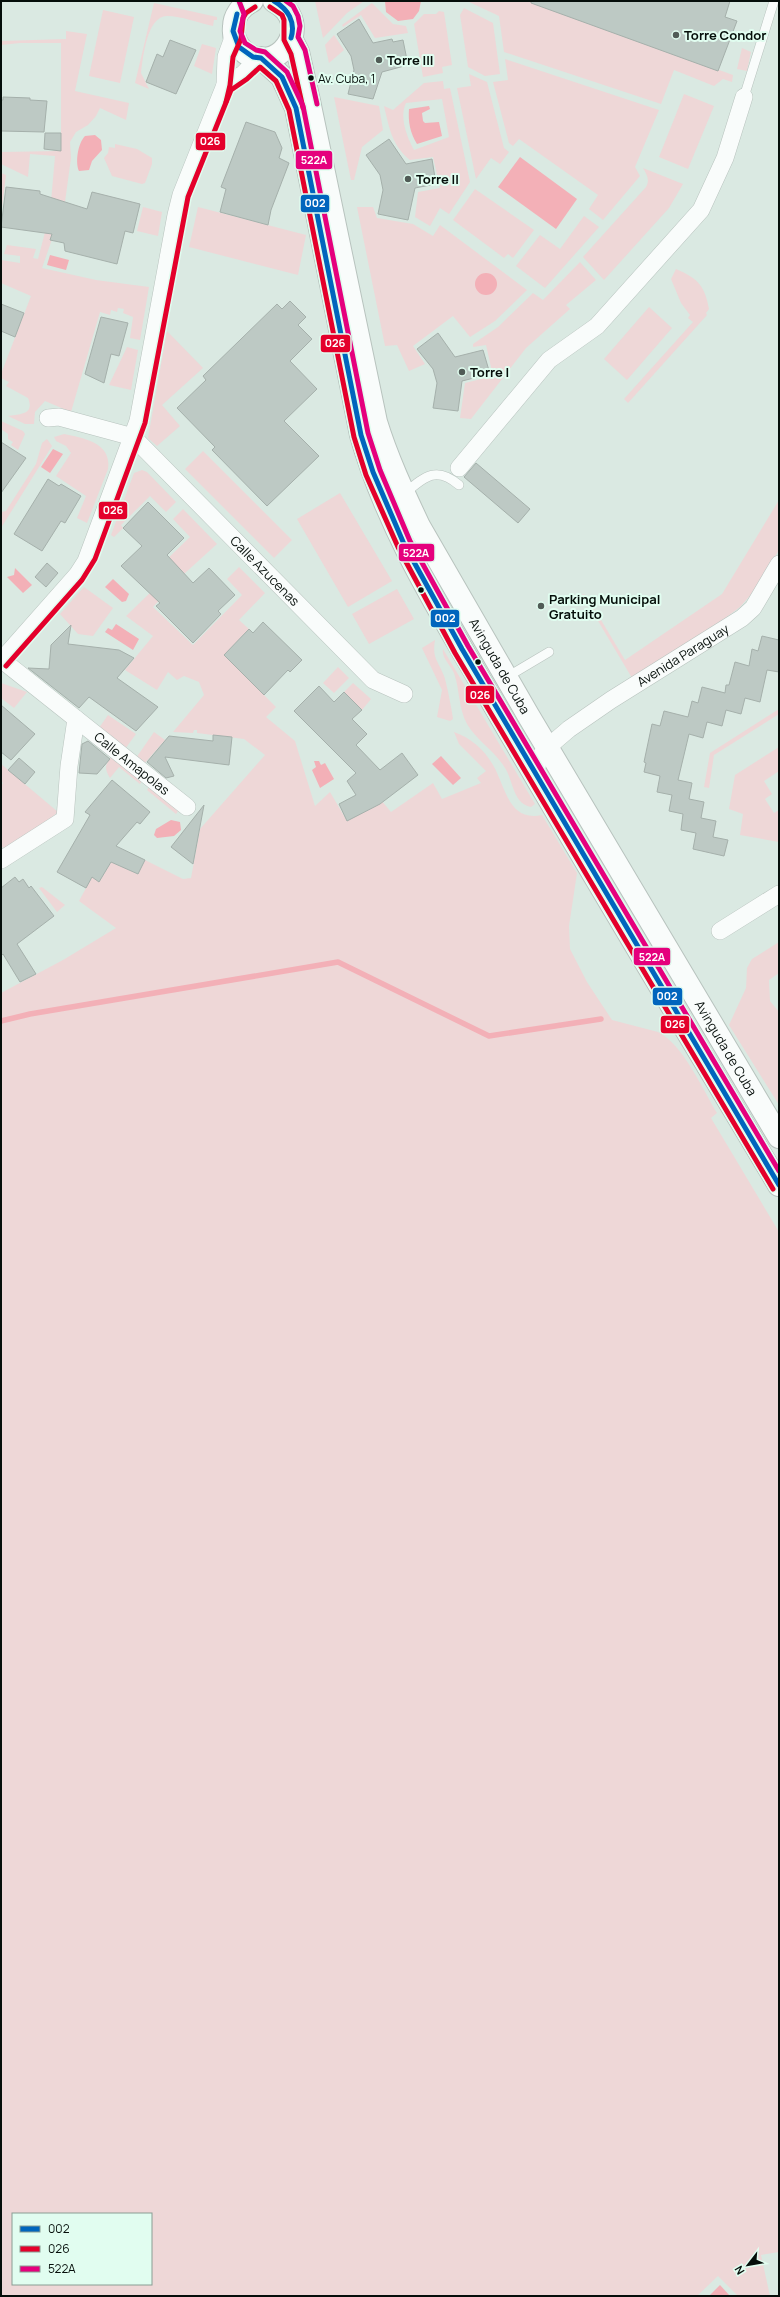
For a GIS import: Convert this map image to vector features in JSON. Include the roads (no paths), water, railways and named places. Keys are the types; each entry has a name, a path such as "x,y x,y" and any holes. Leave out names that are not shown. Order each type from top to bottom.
{"main road":[{"path":"260,58 278,55 284,50 291,38 293,26 283,4"},
{"name":"Avinguda de Cuba","path":"239,13 240,47 246,53 260,58 282,77 296,108 361,435 372,473 397,531 536,778 779,1185"},
{"name":"Avinguda de Cuba","path":"291,38 298,52 309,101 376,422 383,446 404,494 419,526 528,715 779,1137"}],"street":[{"path":"1,660 77,575 86,561 133,437 152,356 177,211 225,85 226,57 239,13"},
{"path":"225,85 243,74 260,58"},
{"path":"459,468 549,360 597,326 701,210 725,158 744,97"},
{"path":"48,418 59,417 133,437"},
{"name":"Calle Azucenas","path":"133,437 373,680 404,694"},
{"name":"Avenida Paraguay","path":"536,778 538,759 548,747 569,729 611,700 742,618 753,608 779,564"},
{"name":"Calle Amapolas","path":"1,660 187,807"},
{"path":"528,715 542,726 552,730 569,729"},
{"name":"Calle Amapolas","path":"1,860 65,819 69,766 76,719"},
{"path":"720,931 779,894"}],"lane":[{"path":"744,97 774,1"},
{"path":"404,494 425,477 436,473 451,478 459,485"},
{"path":"507,677 549,652"}],"waterway":[{"path":"1,1021 30,1014 338,962 489,1036 601,1019"}],"place":[{"name":"Torre Condor","path":"676,35"},
{"name":"Torre III","path":"379,60"},
{"name":"Av. Cuba, 1","path":"311,78"},
{"name":"Torre II","path":"408,179"},
{"name":"Torre I","path":"462,372"},
{"name":"Parking Municipal Gratuito","path":"541,606"}]}
